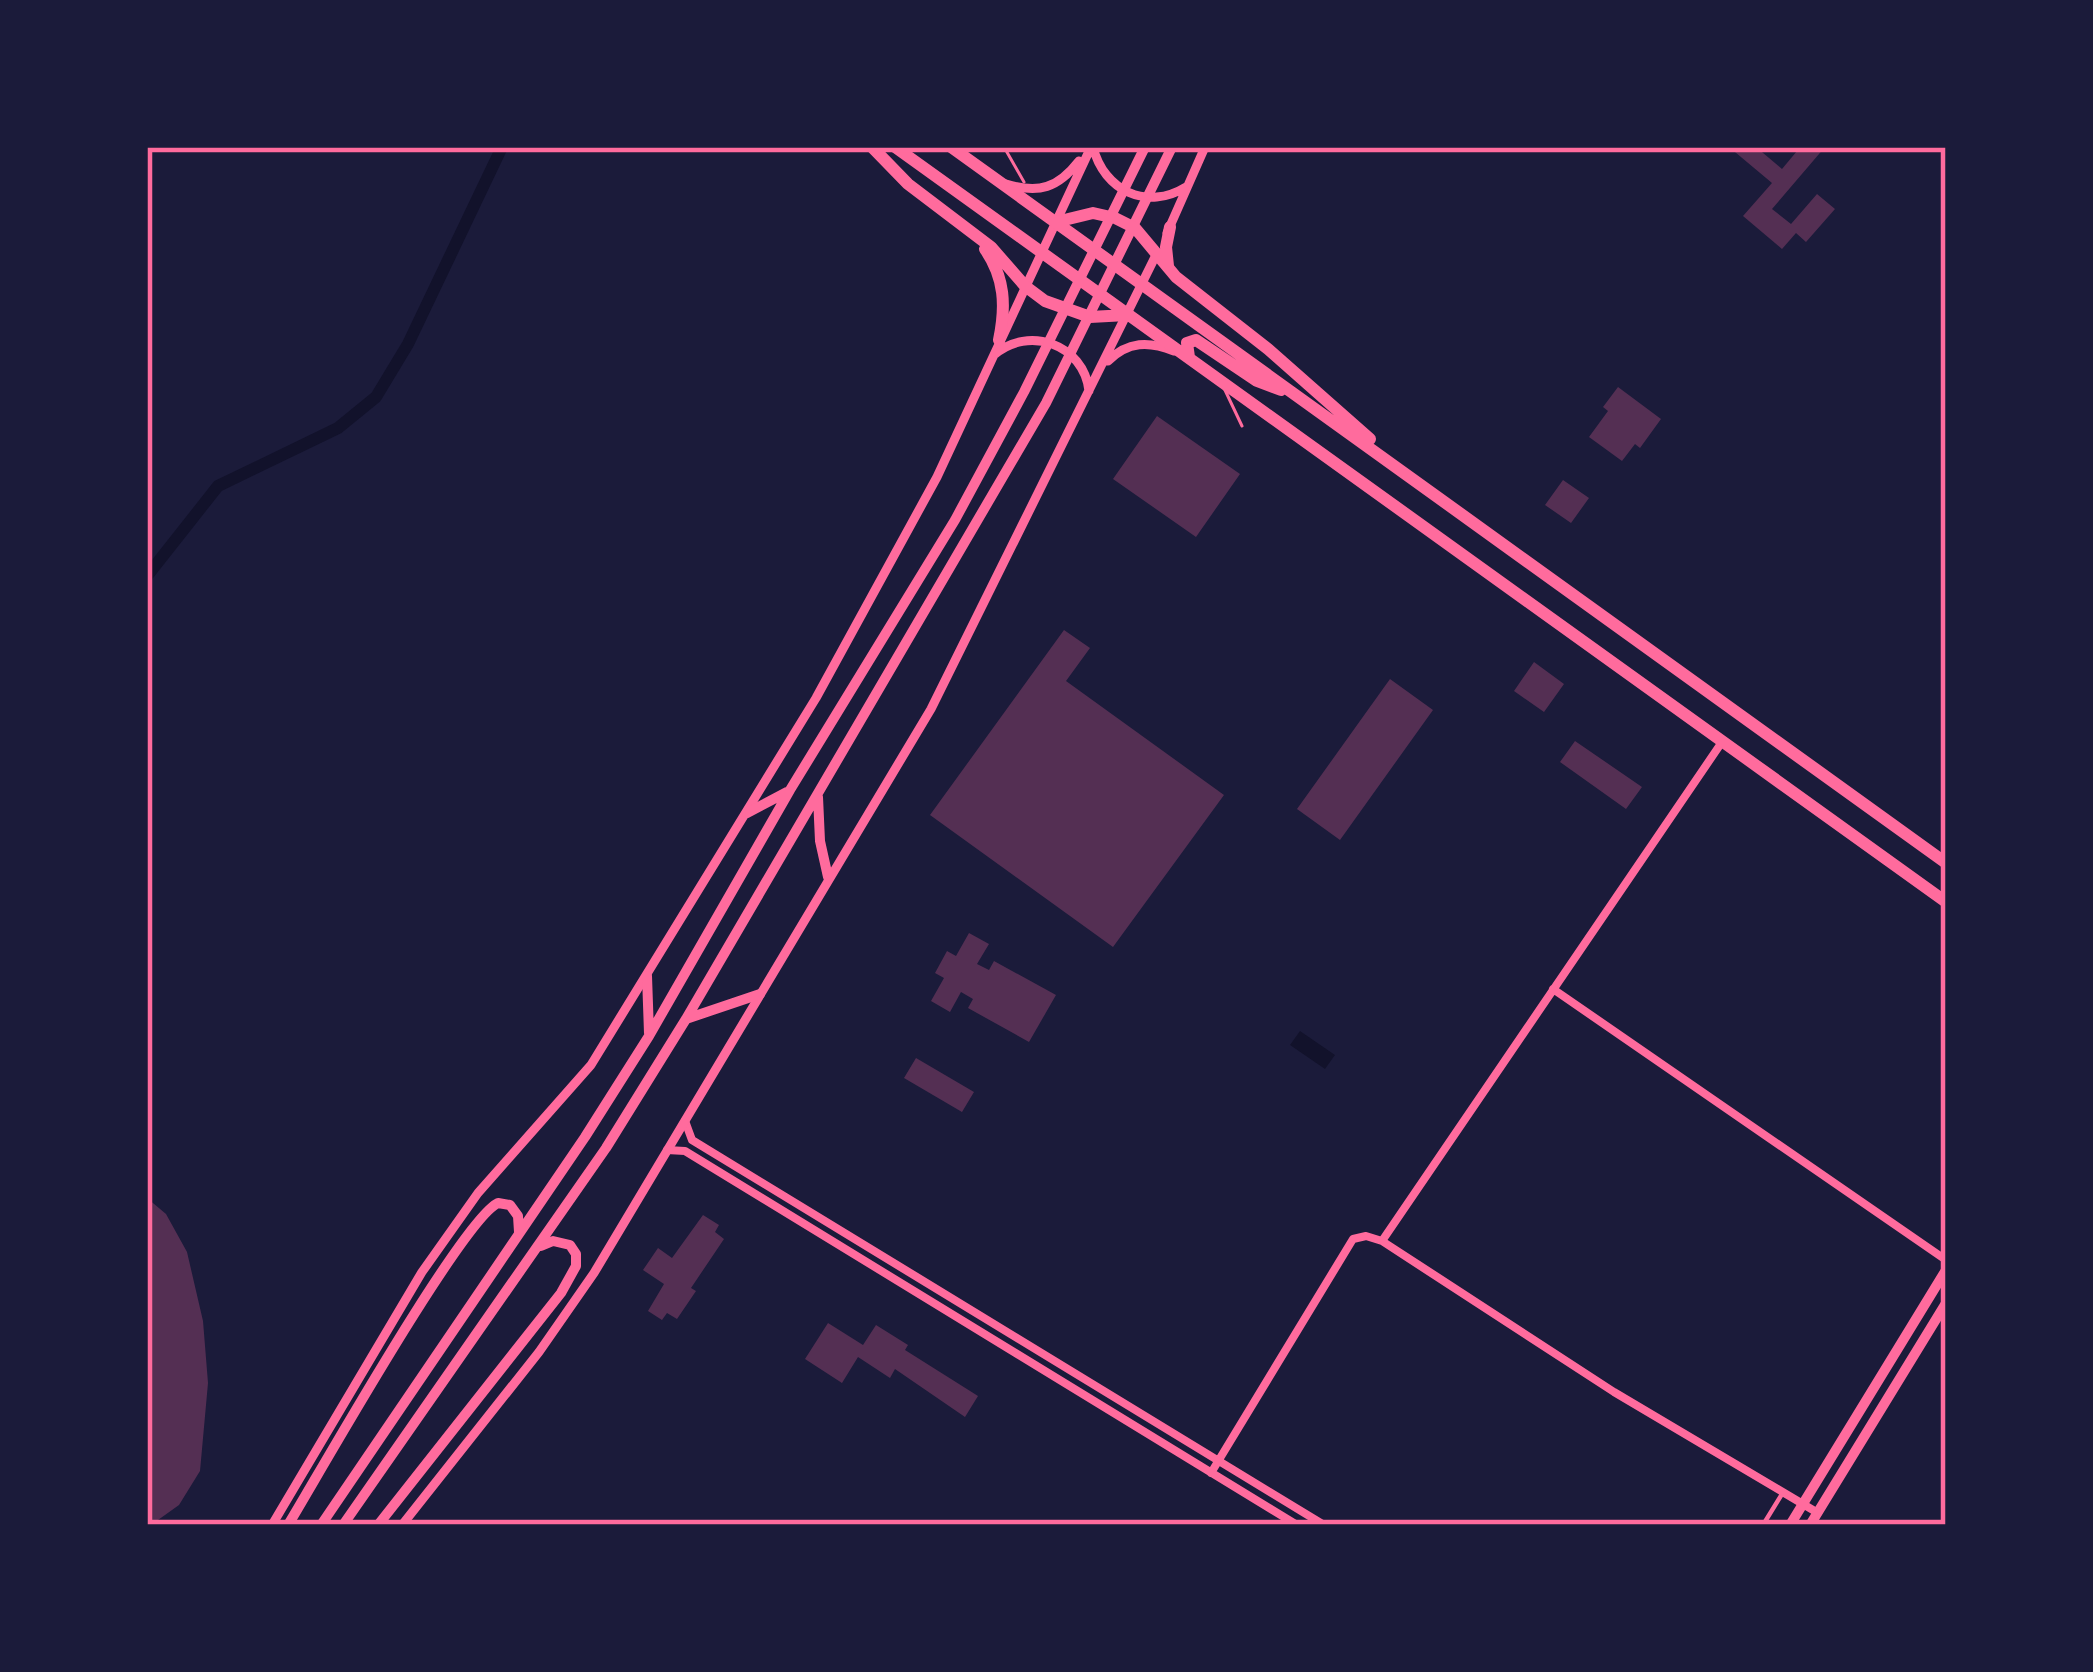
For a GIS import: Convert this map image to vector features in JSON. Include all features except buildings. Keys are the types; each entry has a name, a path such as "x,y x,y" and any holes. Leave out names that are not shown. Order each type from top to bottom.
{"highway":[{"path":"872,147 908,184 974,233 1025,286 1052,306 1098,318 1127,315"},
{"path":"895,147 1946,902"},
{"path":"951,147 1946,863"},
{"path":"1050,218 1083,213 1115,218 1135,228 1169,267 1428,490"},
{"path":"1169,267 1170,226"},
{"path":"974,233 1001,279 1004,308 999,340"},
{"path":"1192,361 1186,347 1196,340 1257,381 1298,397"}],"main road":[{"path":"321,1525 649,1036 790,790 955,520 1145,147"},
{"path":"343,1525 537,1249 686,1019 1046,403 1172,147"},
{"path":"747,813 790,790"},
{"path":"818,795 820,842 829,877"},
{"path":"646,976 649,1036"},
{"path":"686,1019 760,994"},
{"path":"288,1525 484,1212 498,1203 513,1207 519,1220 517,1237"},
{"path":"378,1525 524,1344 574,1274 577,1258 570,1245 553,1241 537,1249"},
{"path":"1790,1525 1946,1270"},
{"path":"1810,1525 1946,1303"}],"street":[{"path":"1000,182 1042,190 1060,182 1091,147"},
{"path":"1091,147 1103,171 1127,193 1157,198 1188,186"},
{"path":"272,1525 422,1272 478,1192 591,1065 816,698 937,477 1041,253 1050,218 1091,147"},
{"path":"402,1525 567,1312 931,710 1142,285 1204,147"},
{"path":"991,358 1011,343 1050,343 1078,362 1092,385"},
{"path":"1092,385 1113,356 1133,345 1160,346 1192,361"},
{"path":"1382,1241 1722,742"},
{"path":"1553,989 1946,1260"},
{"path":"686,1115 692,1140 1324,1525"},
{"path":"685,1151 692,1140"},
{"path":"665,1151 685,1151 1297,1525"},
{"path":"1211,1473 1353,1239 1366,1236 1382,1241 1614,1392 1818,1513"},
{"path":"1003,1345 1010,1334"},
{"path":"1022,1357 1029,1345"},
{"path":"1201,1466 1208,1454"},
{"path":"1763,1525 1783,1493"}],"lane":[{"path":"1004,147 1050,218"},
{"path":"1220,381 1242,426"}],"shaded area":[{"path":"1300,1031 1335,1055 1325,1069 1290,1045"}],"waterway":[{"path":"147,576 218,486 338,428 376,397 408,344 502,147"}]}
